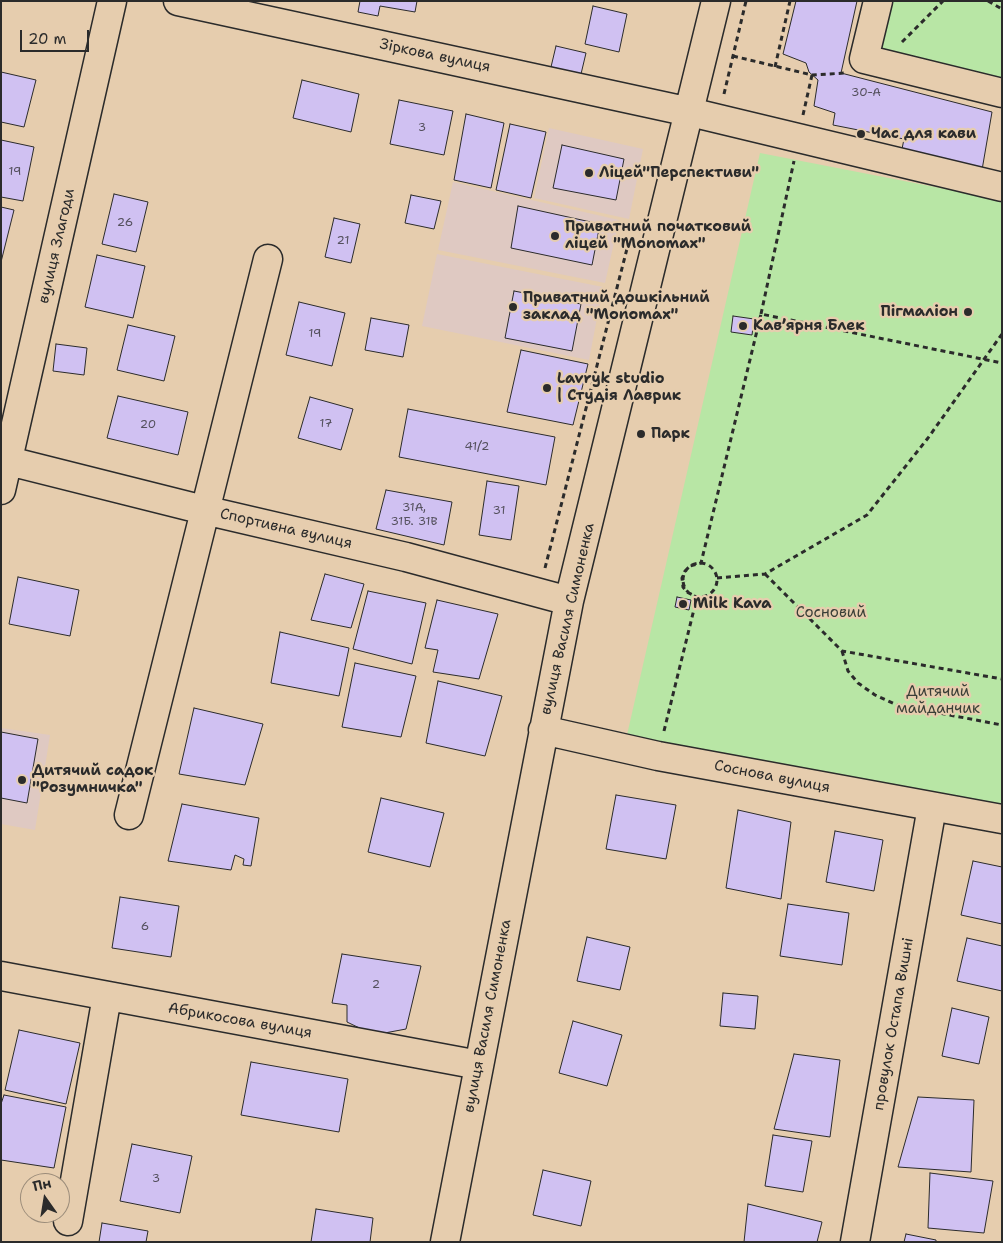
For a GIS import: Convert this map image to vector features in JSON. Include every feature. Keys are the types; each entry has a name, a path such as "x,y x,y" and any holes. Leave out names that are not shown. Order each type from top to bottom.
{"street":[{"name":"вулиця Злагоди","path":"1,490 5,460 112,1"},
{"name":"Зіркова вулиця","path":"178,1 718,119 800,128 1002,187"},
{"name":"вулиця Василя Симоненка","path":"445,1242 543,730 570,601 716,1"},
{"path":"878,1 864,60 1002,93"},
{"path":"129,815 268,259"},
{"name":"Спортивна вулиця","path":"5,460 204,510 406,557 570,601"},
{"name":"Соснова вулиця","path":"543,730 658,756 1002,819"},
{"name":"провулок Остапа Вишні","path":"855,1242 932,807"},
{"name":"Абрикосова вулиця","path":"1,976 479,1065"},
{"path":"70,1209 107,996"}],"path":[{"path":"718,119 746,1"},
{"path":"776,66 790,1"},
{"path":"880,64 943,1"},
{"path":"988,1 1002,9"},
{"path":"733,56 812,75 848,73"},
{"path":"701,563 761,314 812,75"},
{"path":"538,593 632,228"},
{"path":"761,314 1002,363"},
{"path":"717,578 765,574 867,515 928,438 1002,334"},
{"path":"701,563 712,568 717,578 712,592 707,596 697,597 691,595 683,587 682,578 690,566 701,563"},
{"path":"765,574 842,651 848,671 858,683 875,695 897,705 1002,725"},
{"path":"658,756 697,597"},
{"path":"842,651 1002,678"}],"shaded area":[{"path":"549,128 643,149 629,219 534,198"},
{"path":"453,182 619,220 605,283 438,250"},
{"name":"Приватний дошкільний заклад \"Monomax\"","path":"437,254 603,287 589,360 422,326"},
{"name":"Дитячий садок \"Розумничка\"","path":"1,728 50,735 35,830 1,824"}],"green space":[{"path":"882,1 1002,1 1002,79 869,56"},
{"name":"Сосновий","path":"760,153 1002,200 1002,818 624,748"}],"building":[{"path":"360,1 417,1 415,12 380,6 378,16 358,12"},
{"path":"796,1 857,1 841,73 992,112 982,170 902,149 904,139 833,125 835,113 814,106 818,80 809,72 806,63 783,54"},
{"path":"593,6 627,14 619,52 585,44"},
{"path":"556,46 586,53 581,74 551,67"},
{"path":"1,72 36,80 24,127 1,122"},
{"path":"302,80 359,94 351,132 293,118"},
{"path":"399,100 453,111 444,155 390,144"},
{"path":"466,114 504,123 491,188 454,180"},
{"path":"510,124 546,132 531,198 496,190"},
{"path":"1,140 34,147 23,201 1,197"},
{"name":"Ліцей\"Перспективи\"","path":"562,145 624,159 616,200 553,188"},
{"path":"114,194 148,202 136,252 102,244"},
{"path":"411,195 441,201 434,229 405,223"},
{"name":"Приватний початковий ліцей \"Monomax\"","path":"518,206 600,224 592,265 511,248"},
{"path":"1,207 14,210 1,262"},
{"path":"334,218 360,224 351,263 325,257"},
{"path":"97,255 145,266 133,318 85,307"},
{"path":"514,291 581,304 572,351 505,338"},
{"path":"299,302 345,313 332,366 286,355"},
{"name":"Кавʼярня Блек","path":"733,316 754,319 752,335 731,332"},
{"path":"371,318 409,325 403,357 365,350"},
{"path":"128,325 175,336 164,381 117,370"},
{"path":"56,344 87,348 84,375 53,371"},
{"name":"Lavryk studio | Студія Лаврик","path":"521,350 588,364 573,425 507,412"},
{"path":"118,396 188,412 178,455 107,438"},
{"path":"310,397 353,409 341,450 298,438"},
{"path":"408,409 555,437 546,485 399,457"},
{"path":"487,481 519,486 511,540 479,535"},
{"path":"386,490 452,502 444,545 376,529"},
{"path":"325,574 364,584 351,628 311,620"},
{"path":"18,577 79,590 70,636 9,624"},
{"path":"368,591 426,603 412,664 353,649"},
{"name":"Milk Kava","path":"677,597 691,600 689,610 675,607"},
{"path":"437,600 498,614 479,679 433,672 438,650 425,648"},
{"path":"280,632 349,648 339,696 271,683"},
{"path":"355,663 416,676 401,737 342,727"},
{"path":"438,681 502,696 485,756 426,743"},
{"path":"194,708 263,724 245,785 179,774"},
{"path":"1,732 38,739 27,803 1,798"},
{"path":"616,795 676,805 666,859 606,849"},
{"path":"381,798 444,813 430,867 368,852"},
{"path":"182,804 259,818 251,866 243,865 244,859 235,855 231,870 168,861"},
{"path":"738,810 791,822 781,899 726,888"},
{"path":"835,831 883,840 874,891 826,882"},
{"path":"973,861 1002,867 1002,924 961,915"},
{"path":"120,897 179,906 171,957 112,948"},
{"path":"788,904 849,913 842,965 780,956"},
{"path":"587,937 630,947 620,990 577,981"},
{"path":"967,938 1002,946 1002,991 957,981"},
{"path":"342,954 421,966 406,1029 374,1035 347,1022 347,1005 332,1003"},
{"path":"723,993 758,996 755,1029 720,1026"},
{"path":"952,1008 989,1017 979,1064 942,1056"},
{"path":"573,1021 622,1035 607,1086 559,1073"},
{"path":"19,1030 80,1043 66,1104 5,1090"},
{"path":"794,1054 840,1060 830,1137 774,1129"},
{"path":"251,1062 348,1079 339,1132 241,1115"},
{"path":"4,1095 66,1107 54,1168 1,1160 1,1104"},
{"path":"918,1097 974,1100 971,1172 898,1167"},
{"path":"773,1135 812,1141 803,1192 765,1186"},
{"path":"132,1144 192,1156 180,1213 120,1201"},
{"path":"543,1170 591,1181 581,1226 533,1215"},
{"path":"930,1173 993,1181 984,1233 928,1228"},
{"path":"748,1204 822,1222 817,1242 744,1242"},
{"path":"316,1209 373,1218 370,1242 311,1242"},
{"path":"102,1223 148,1231 146,1242 99,1242"},
{"path":"906,1234 936,1240 936,1242 904,1242"}],"place":[{"name":"Час для кави","path":"861,134"},
{"name":"Ліцей\"Перспективи\"","path":"589,173"},
{"name":"Приватний початковий ліцей \"Monomax\"","path":"555,236"},
{"name":"Приватний дошкільний заклад \"Monomax\"","path":"513,307"},
{"name":"Пігмаліон","path":"968,312"},
{"name":"Кавʼярня Блек","path":"743,326"},
{"name":"Lavryk studio | Студія Лаврик","path":"547,388"},
{"name":"Парк","path":"641,434"},
{"name":"Milk Kava","path":"683,604"},
{"name":"Дитячий садок \"Розумничка\"","path":"22,780"}],"park label":[{"name":"Дитячий майданчик","path":"938,700"}]}
